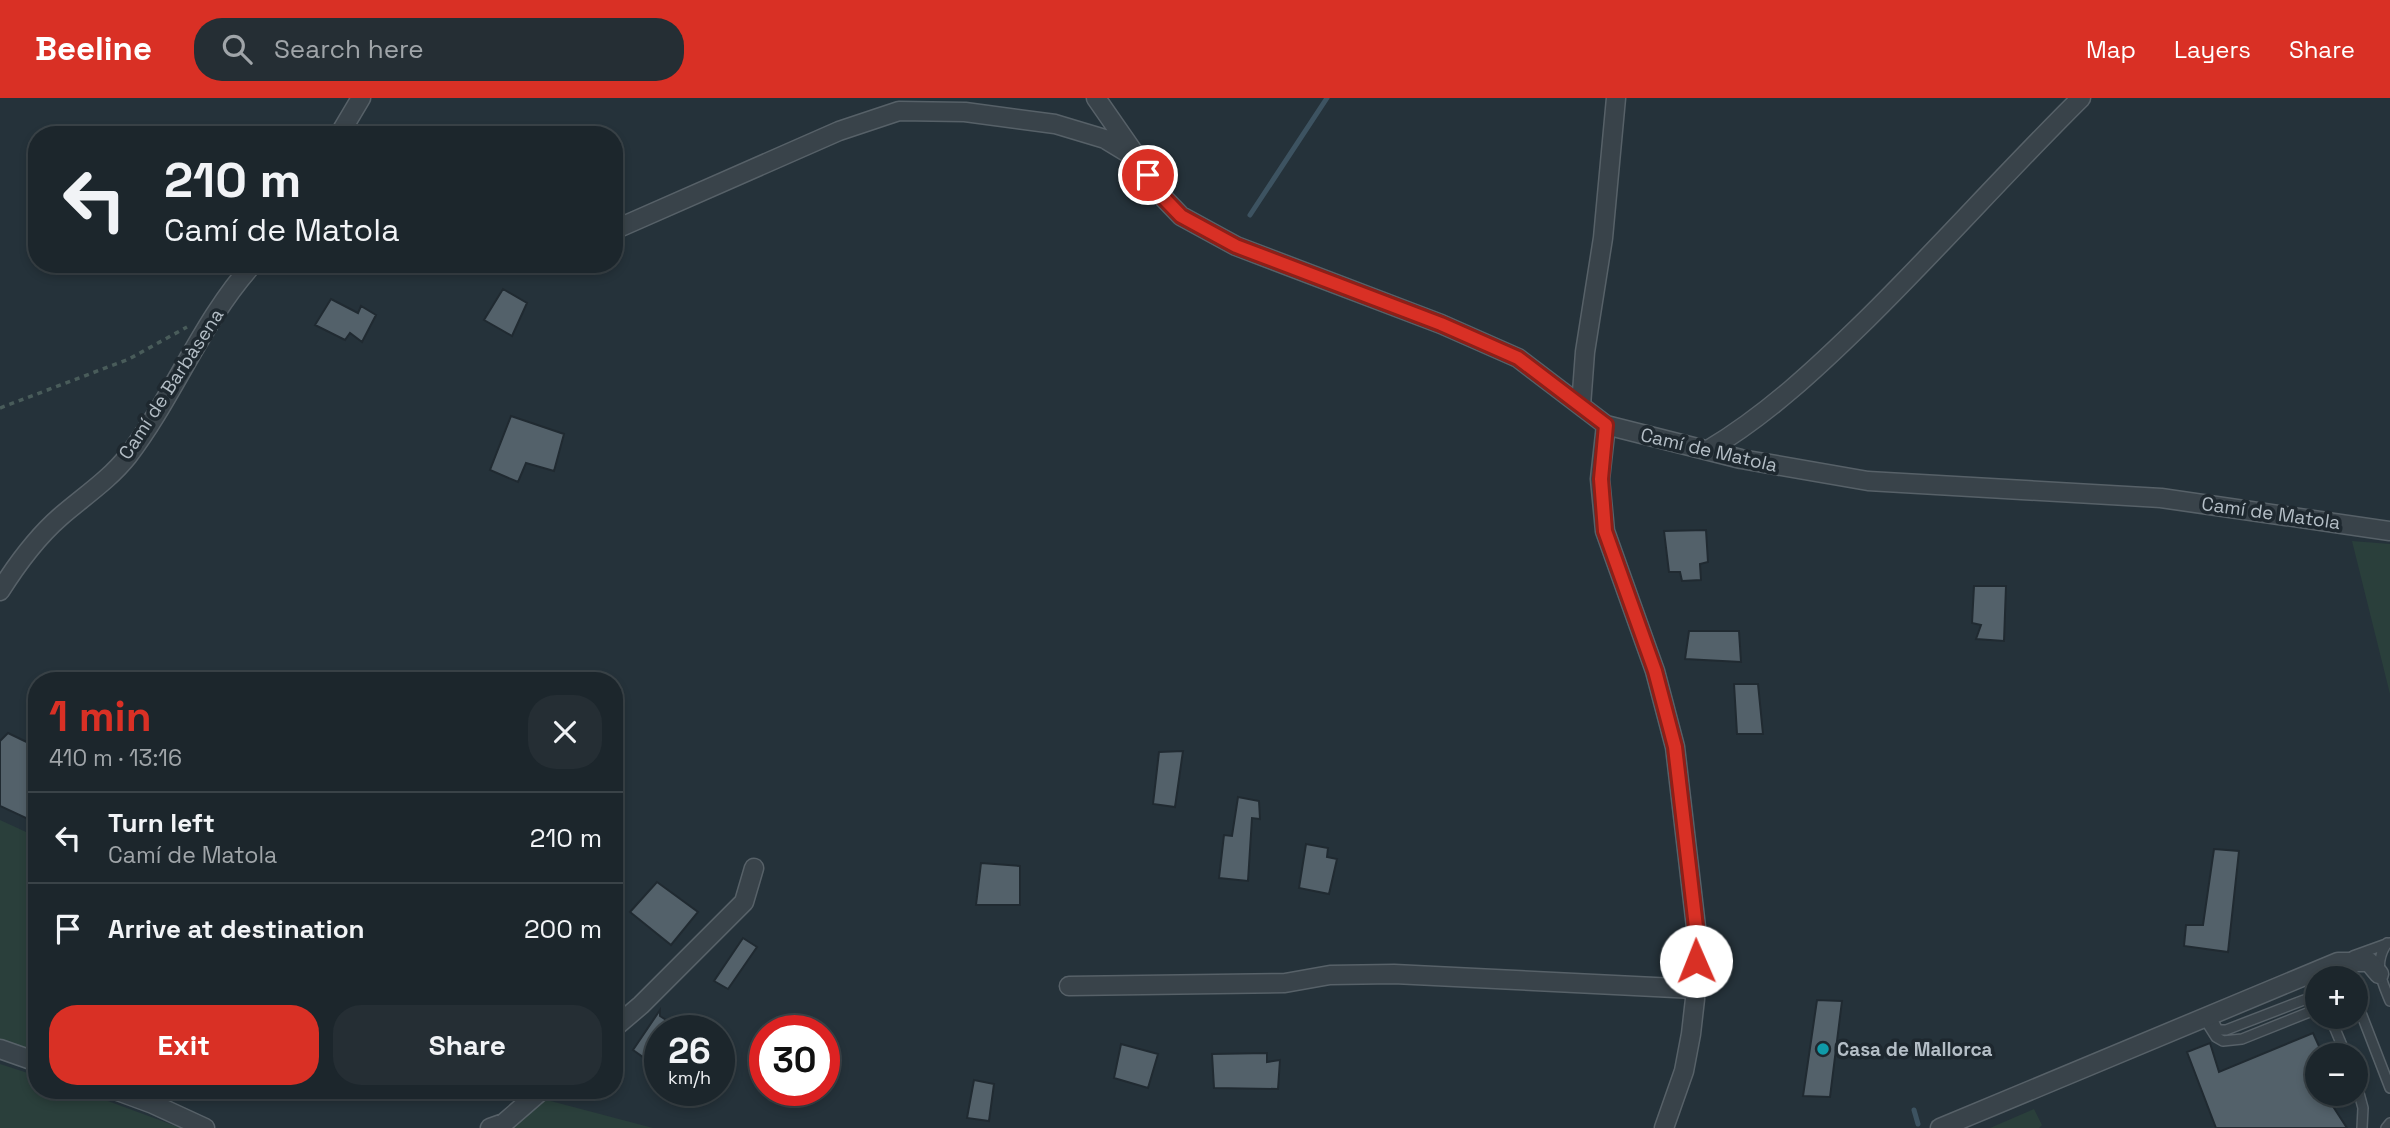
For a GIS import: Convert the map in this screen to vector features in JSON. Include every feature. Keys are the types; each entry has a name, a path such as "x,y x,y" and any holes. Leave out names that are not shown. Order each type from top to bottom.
{"street":[{"path":"344,126 361,98"},
{"name":"Camí de Matola","path":"1096,98 1157,191 1181,216 1236,246 1441,324 1518,358 1606,425 1741,459 1868,481 2161,498 2390,531"},
{"path":"1581,406 1585,352 1603,238 1616,98"},
{"path":"1708,450 1740,431 1827,358 1935,252 2081,98"},
{"path":"623,226 839,131 899,111 965,112 1055,124 1105,139 1139,160"},
{"name":"Camí de Barbàsena","path":"0,591 25,554 58,519 99,486 127,458 161,407 233,286 245,273"},
{"path":"1606,425 1601,479 1605,531 1655,671 1675,747 1696,927 1695,989 1684,1071 1664,1128"},
{"path":"623,1020 744,902 754,868"},
{"path":"1940,1128 2338,962 2368,962 2379,974"},
{"path":"1069,986 1272,984 1330,975 1394,974 1695,989"},
{"path":"0,1049 28,1059"},
{"path":"139,1099 205,1128"},
{"path":"491,1128 504,1123 532,1099"}],"lane":[{"path":"2338,962 2389,943"},
{"path":"2389,943 2379,959 2379,974 2390,1001"},
{"path":"2297,979 2305,980"},
{"path":"2207,1017 2218,1030 2226,1030 2305,1000"},
{"path":"2207,1017 2216,1037 2234,1041 2305,1014"},
{"path":"2367,1029 2390,1087"},
{"path":"2362,1106 2362,1128"},
{"path":"1968,1128 1983,1110"},
{"path":"2386,1128 2390,1123"}],"path":[{"path":"0,408 129,359 221,308"}],"green space":[{"path":"2352,541 2390,544 2390,694"},
{"path":"0,820 28,833 28,1050 0,1040"},
{"path":"0,1064 28,1073 28,1099 102,1099 181,1128 0,1128"},
{"path":"543,1099 653,1128 497,1128"},
{"path":"2034,1109 2042,1125 2039,1128 1990,1128"}],"building":[{"path":"503,289 527,303 512,336 484,320"},
{"path":"331,299 358,313 361,306 376,315 362,342 350,333 345,340 315,325"},
{"path":"511,416 564,434 554,471 526,463 518,482 490,470"},
{"path":"1706,530 1708,562 1700,564 1701,580 1682,581 1680,572 1669,572 1664,531"},
{"path":"1974,586 2006,586 2004,641 1976,639 1981,625 1972,623"},
{"path":"1689,631 1739,631 1741,662 1685,659"},
{"path":"1734,684 1758,684 1763,734 1737,734"},
{"path":"8,733 28,743 28,819 0,806 0,741"},
{"path":"1183,751 1175,807 1153,804 1159,752"},
{"path":"1238,797 1259,801 1260,819 1252,818 1248,881 1219,878 1224,835 1232,836"},
{"path":"1306,844 1328,848 1327,857 1337,859 1329,894 1299,888"},
{"path":"2214,849 2239,851 2228,952 2184,946 2186,925 2203,925"},
{"path":"981,863 1020,866 1020,905 976,905"},
{"path":"657,882 698,912 671,945 630,912"},
{"path":"743,938 757,947 728,989 714,981"},
{"name":"Casa de Mallorca","path":"1817,1000 1842,1001 1830,1097 1803,1096"},
{"path":"2313,1033 2318,1043 2305,1043 2305,1106 2333,1106 2347,1128 2216,1128 2187,1052 2210,1043 2219,1072"},
{"path":"644,1034 644,1058 633,1050"},
{"path":"1121,1044 1158,1054 1148,1088 1114,1078"},
{"path":"1267,1053 1267,1062 1280,1060 1278,1089 1214,1088 1212,1054"},
{"path":"974,1080 994,1084 989,1121 967,1118"}],"waterway":[{"path":"1250,215 1327,98"},
{"path":"1914,1110 1918,1124"}],"place":[{"name":"Casa de Mallorca","path":"1823,1049"}],"route":[{"path":"1148,175 1157,191 1181,216 1236,246 1441,324 1518,358 1606,425 1601,479 1605,531 1655,671 1675,747 1696,927 1696,961"}]}
